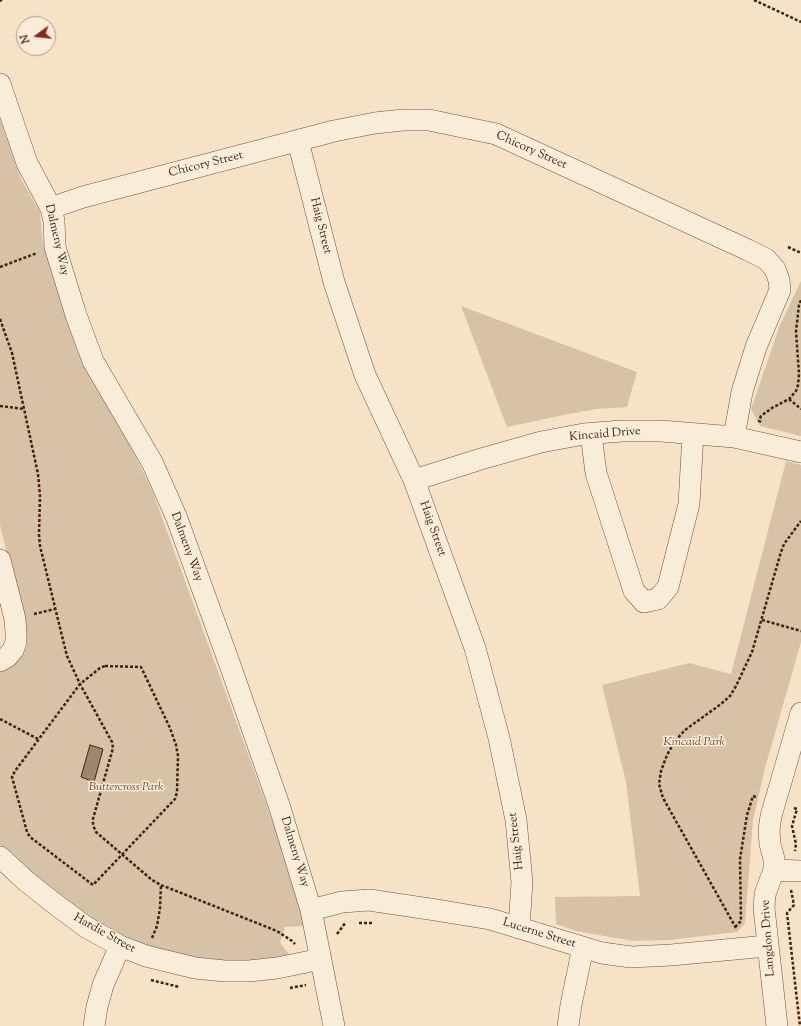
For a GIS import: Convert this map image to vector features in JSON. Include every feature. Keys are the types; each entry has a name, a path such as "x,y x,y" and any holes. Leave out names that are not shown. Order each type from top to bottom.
{"street":[{"name":"Dalmeny Way","path":"0,84 18,142 27,163 51,208 54,221 55,248 76,315 93,361 152,462 176,516 279,805 311,910 334,1026"},
{"name":"Chicory Street","path":"51,208 83,197 298,141 375,123 403,120 429,120 496,134 748,250 766,260 775,269 779,280 780,290 756,347 742,392 734,437"},
{"name":"Haig Street","path":"298,141 334,282 365,375 414,480 475,648 499,738 516,820 522,882 519,928"},
{"name":"Kincaid Drive","path":"414,480 541,442 622,431 661,431 734,437 801,452"},
{"path":"591,434 596,473 634,591 644,602 658,599 668,587 689,504 693,434"},
{"path":"0,560 15,620 16,633 16,642 13,650 7,657 0,661"},
{"name":"Langdon Drive","path":"777,1026 764,908 765,894 774,870 774,859 770,844 769,830 771,816 801,713"},
{"name":"Hardie Street","path":"0,857 55,904 86,927 120,946 146,956 195,968 225,971 263,969 321,959"},
{"path":"774,870 801,871"},
{"name":"Lucerne Street","path":"311,910 342,902 369,900 490,919 583,947 631,957 671,955 767,946"},
{"path":"94,1026 97,1006 103,985 120,946"},
{"path":"568,1026 583,947"}],"path":[{"path":"754,0 801,22"},
{"path":"788,247 801,253"},
{"path":"0,267 55,248"},
{"path":"759,421 761,416 796,392 799,374 796,331 801,300"},
{"path":"0,319 12,353 40,486 40,546 67,656 80,684 112,742 113,748 93,826 96,832 152,880 161,885 277,931 292,941 295,945 306,985"},
{"path":"789,398 801,409"},
{"path":"0,406 24,409"},
{"path":"741,948 740,935 663,798 659,784 661,771 667,754 675,741 685,730 722,704 730,696 736,686 752,652 784,544 801,520"},
{"path":"762,620 801,631"},
{"path":"105,666 141,667 170,728 176,744 178,756 177,792 175,798 93,885 30,837 27,832 12,777 14,771 80,684 100,668 105,666"},
{"path":"0,718 39,739"},
{"path":"146,956 160,908 161,885"},
{"path":"339,940 337,933 345,922 380,923"}],"green space":[{"name":"Buttercross Park","path":"0,119 21,179 40,212 42,237 70,328 81,358 133,451 152,490 287,861 304,926 285,927 280,942 290,956 269,961 225,963 161,952 126,939 92,920 36,879 0,845 0,670 19,661 27,646 15,585 0,525"},
{"path":"801,281 801,436 760,426 751,409 780,325"},
{"path":"461,306 637,372 627,407 596,409 507,427"},
{"name":"Kincaid Park","path":"786,461 801,465 801,642 765,768 753,820 745,923 737,932 669,940 633,941 576,931 556,924 555,897 640,896 626,782 602,685 689,663 731,674"}],"building":[{"path":"90,745 103,749 94,782 81,777"}]}
